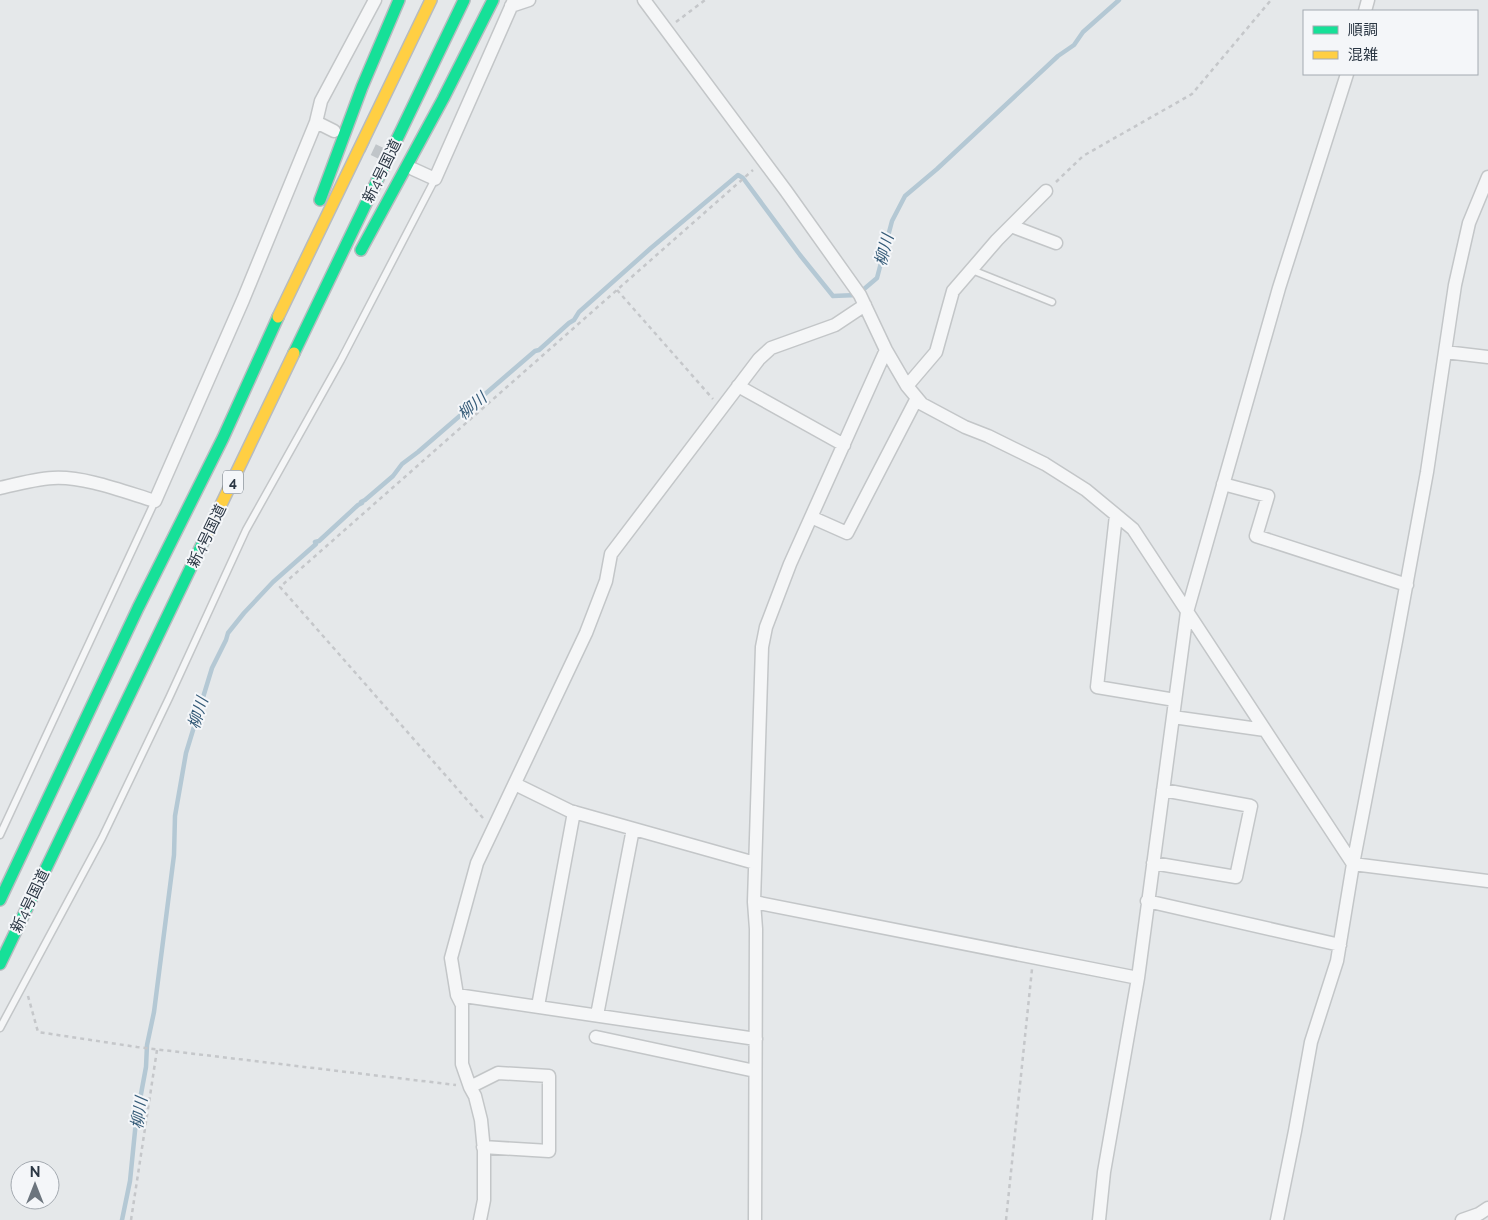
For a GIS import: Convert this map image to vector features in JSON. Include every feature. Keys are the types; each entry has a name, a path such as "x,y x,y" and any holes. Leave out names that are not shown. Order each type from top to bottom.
{"highway":[{"path":"285,303 336,154 399,0"},
{"name":"新4号国道","path":"0,900 138,608 222,438 431,0"},
{"name":"新4号国道","path":"0,964 464,0"},
{"path":"353,263 443,99 493,0"},
{"path":"279,387 333,296"}],"street":[{"path":"0,488 35,480 64,478 88,482 155,501 243,300 316,122 321,101 375,0"},
{"path":"413,169 434,179 513,3 529,0"},
{"path":"644,0 764,161 860,295 886,350 907,386 922,404 1045,464 1086,490 1133,529 1353,864 1488,881"},
{"path":"1098,1220 1138,978 1187,612 1279,288 1347,75"},
{"path":"316,122 334,131"},
{"path":"1277,1220 1311,1042 1337,961 1353,864 1427,472 1454,285 1469,223 1488,177"},
{"path":"907,386 936,352 953,291 997,240 1046,191"},
{"path":"1011,226 1056,243"},
{"path":"480,1220 484,1200 481,1120 475,1096 462,1064 462,1005 457,996 451,958 477,863 586,634 606,581 611,554 759,359 771,348 835,325 866,305"},
{"path":"755,1220 756,929 754,902 762,647 766,627 790,564 886,350"},
{"path":"1445,352 1488,357"},
{"path":"738,386 844,445"},
{"path":"811,517 847,533 917,398"},
{"path":"1223,484 1268,496 1256,536 1407,585"},
{"path":"1116,515 1097,687 1175,700"},
{"path":"1173,717 1265,730"},
{"path":"515,784 574,812 755,863"},
{"path":"1153,863 1236,877 1251,806 1163,790"},
{"path":"538,1006 574,812"},
{"path":"597,1015 633,829"},
{"path":"1148,901 1340,945"},
{"path":"754,902 1138,978"},
{"path":"457,996 538,1006 756,1039"},
{"path":"596,1037 755,1071"},
{"path":"470,1087 498,1073 549,1076 549,1151 483,1147"},
{"path":"1462,1220 1479,1214 1488,1208"}],"lane":[{"path":"0,1028 102,838 246,530 341,360 434,179"},
{"path":"972,270 1052,302"},
{"path":"0,835 155,501"}],"path":[{"path":"666,29 705,0"},
{"path":"1046,191 1083,156 1192,94 1272,0"},
{"path":"493,830 280,586 764,161"},
{"path":"617,290 721,408"},
{"path":"1006,1220 1033,958"},
{"path":"26,980 29,1000 38,1032 157,1050 470,1087"},
{"path":"131,1220 157,1050"}],"waterway":[{"name":"柳川","path":"122,1220 130,1181 136,1121 146,1067 147,1045 154,1012 174,855 175,816 186,753 212,668 228,633 244,613 273,582 316,544 315,542 319,541 361,502 393,476 402,464 574,320 579,312 651,248 738,175 743,178 833,296 857,295 877,278 892,221 905,196 937,169 1058,56 1074,45 1083,32 1119,0"}],"tunnel":[{"path":"357,142 393,159"}],"traffic: fast":[{"path":"320,200 362,87 399,0"},
{"path":"294,353 464,0"},
{"path":"361,250 443,99 493,0"},
{"path":"0,900 138,608 223,438 278,317"},
{"path":"0,964 205,538"}],"traffic: slow":[{"path":"278,317 431,0"},
{"path":"205,538 294,353"}]}
